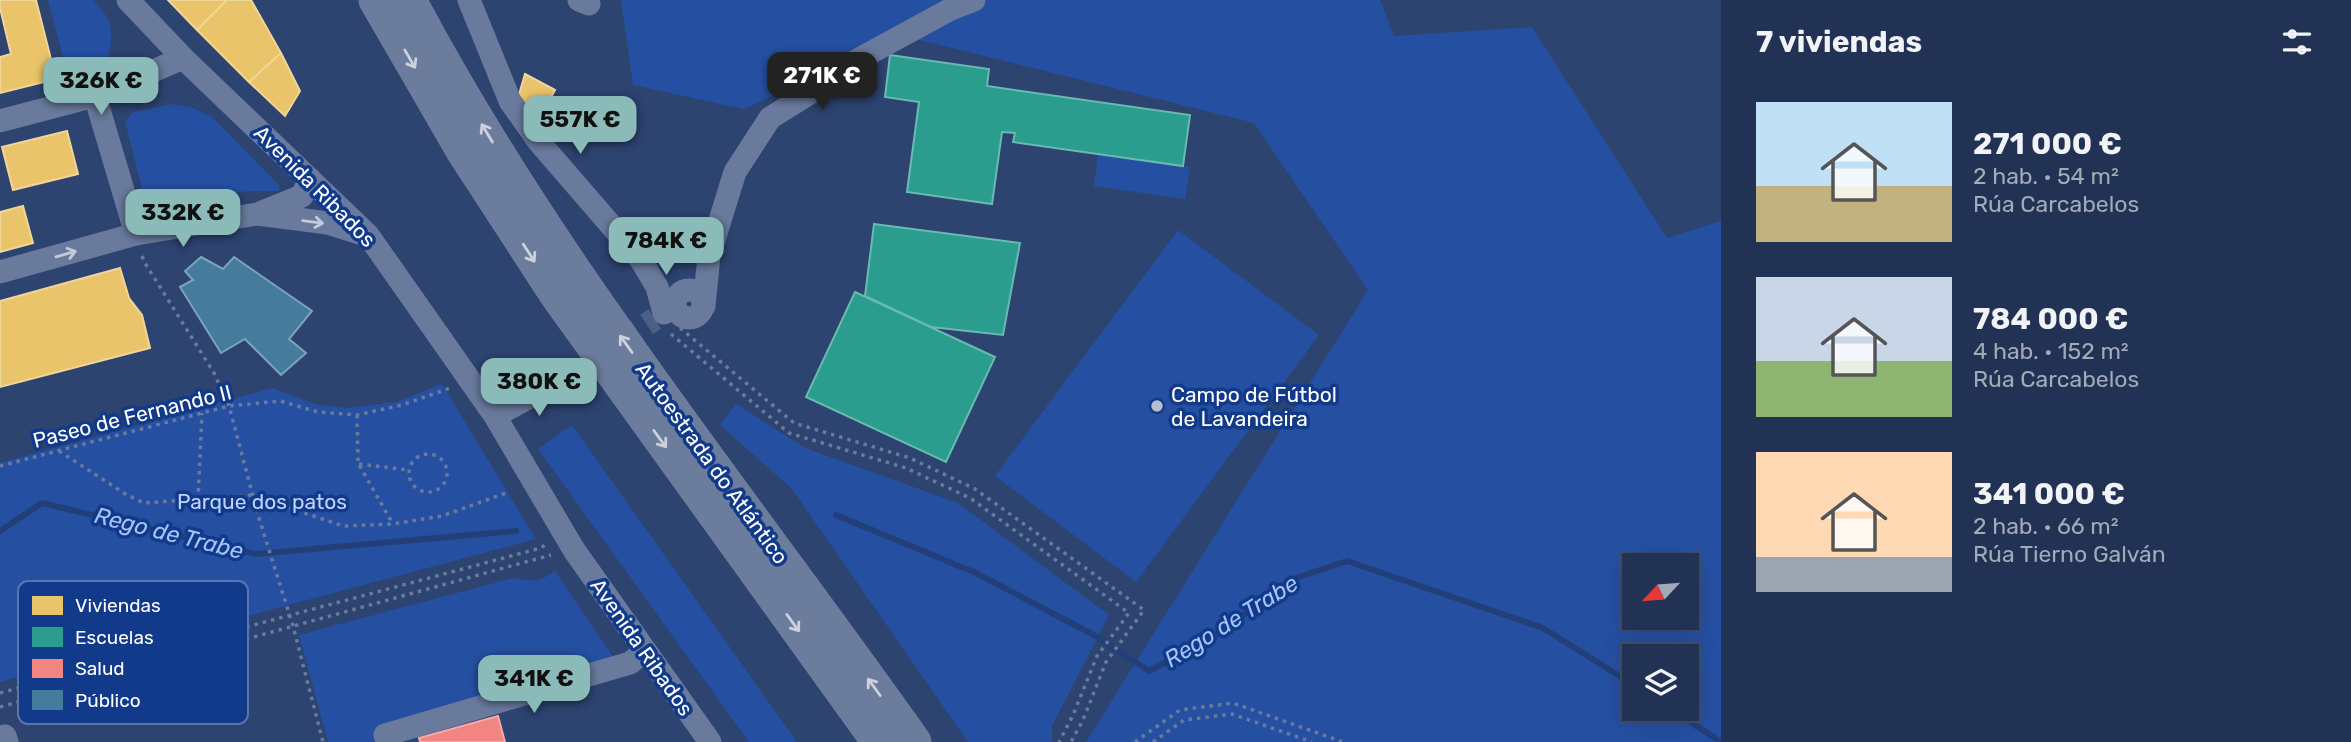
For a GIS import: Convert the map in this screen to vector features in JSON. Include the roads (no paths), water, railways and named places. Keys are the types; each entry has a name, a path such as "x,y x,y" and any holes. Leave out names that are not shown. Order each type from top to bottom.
{"highway":[{"name":"Autoestrada do Atlántico","path":"376,0 464,152 556,295 879,742"},
{"name":"Autoestrada do Atlántico","path":"409,0 510,172 584,286 914,742"}],"street":[{"name":"Avenida Ribados","path":"128,0 183,58 368,235 495,416 574,550 710,742"},
{"path":"469,0 510,101 539,142 641,260 670,308 688,318 699,315 704,306 709,256 734,172 770,118 797,103 859,59 951,9 974,0"},
{"path":"0,121 95,96 183,58"},
{"path":"95,96 136,234"},
{"path":"0,272 136,234 257,214 302,197 310,179"},
{"path":"257,214 328,223 368,235"},
{"path":"670,308 709,256"},
{"path":"495,416 561,380"},
{"path":"387,742 385,735 629,663 645,651"}],"waterway":[{"name":"Rego de Trabe","path":"0,531 42,503 256,554 516,531"},
{"name":"Rego de Trabe","path":"836,515 976,573 1094,635 1149,671 1206,642 1293,579 1347,561 1543,628 1622,677"},
{"name":"Rego de Trabe","path":"1689,721 1721,742"}],"tunnel":[{"path":"561,380 655,319"}],"place":[{"name":"Campo de Fútbol de Lavandeira","path":"1157,406"}],"park label":[{"name":"Parque dos patos","path":"262,501"}]}
